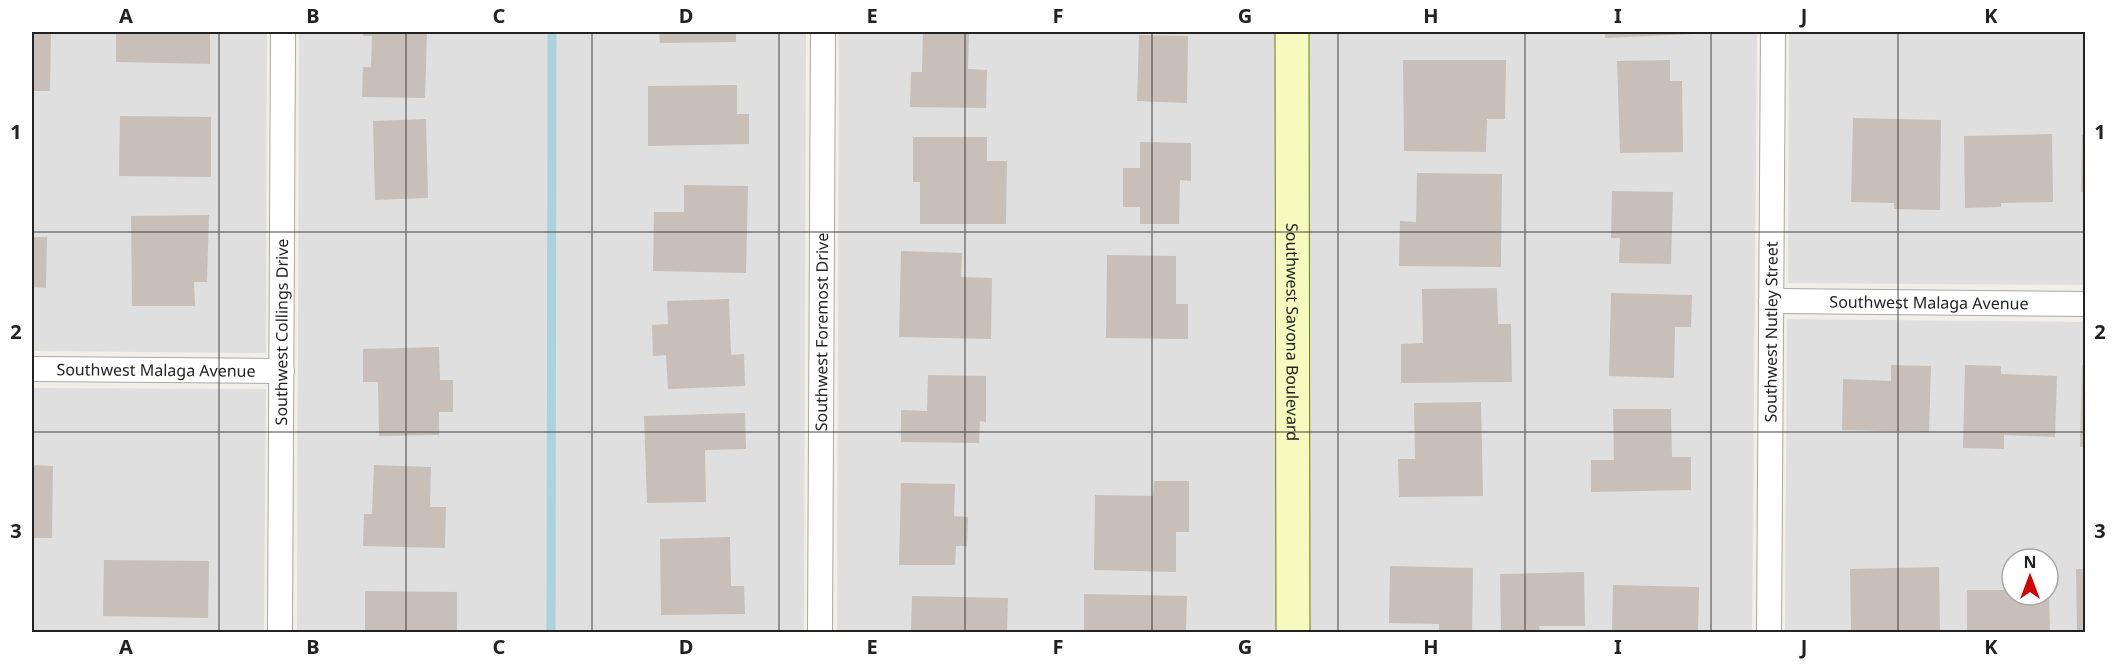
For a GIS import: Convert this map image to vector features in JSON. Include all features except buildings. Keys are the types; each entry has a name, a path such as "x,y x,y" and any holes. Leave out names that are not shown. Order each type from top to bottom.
{"street":[{"name":"Southwest Collings Drive","path":"280,633 283,32"},
{"name":"Southwest Foremost Drive","path":"820,633 823,32"},
{"name":"Southwest Savona Boulevard","path":"1292,32 1293,633"},
{"name":"Southwest Nutley Street","path":"1769,633 1773,32"},
{"name":"Southwest Malaga Avenue","path":"1771,301 2085,304"},
{"name":"Southwest Malaga Avenue","path":"32,369 282,371"}],"shaded area":[{"path":"32,32 267,32 266,353 32,351"},
{"path":"299,32 806,32 804,632 297,632"},
{"path":"839,32 1276,32 1277,632 837,632"},
{"path":"1308,32 1757,32 1752,632 1310,632"},
{"path":"1789,32 2085,32 2085,285 1788,283"},
{"path":"1787,319 2085,322 2085,632 1785,632"},
{"path":"32,388 266,389 264,632 32,632"}],"waterway":[{"path":"551,632 552,32"}]}
